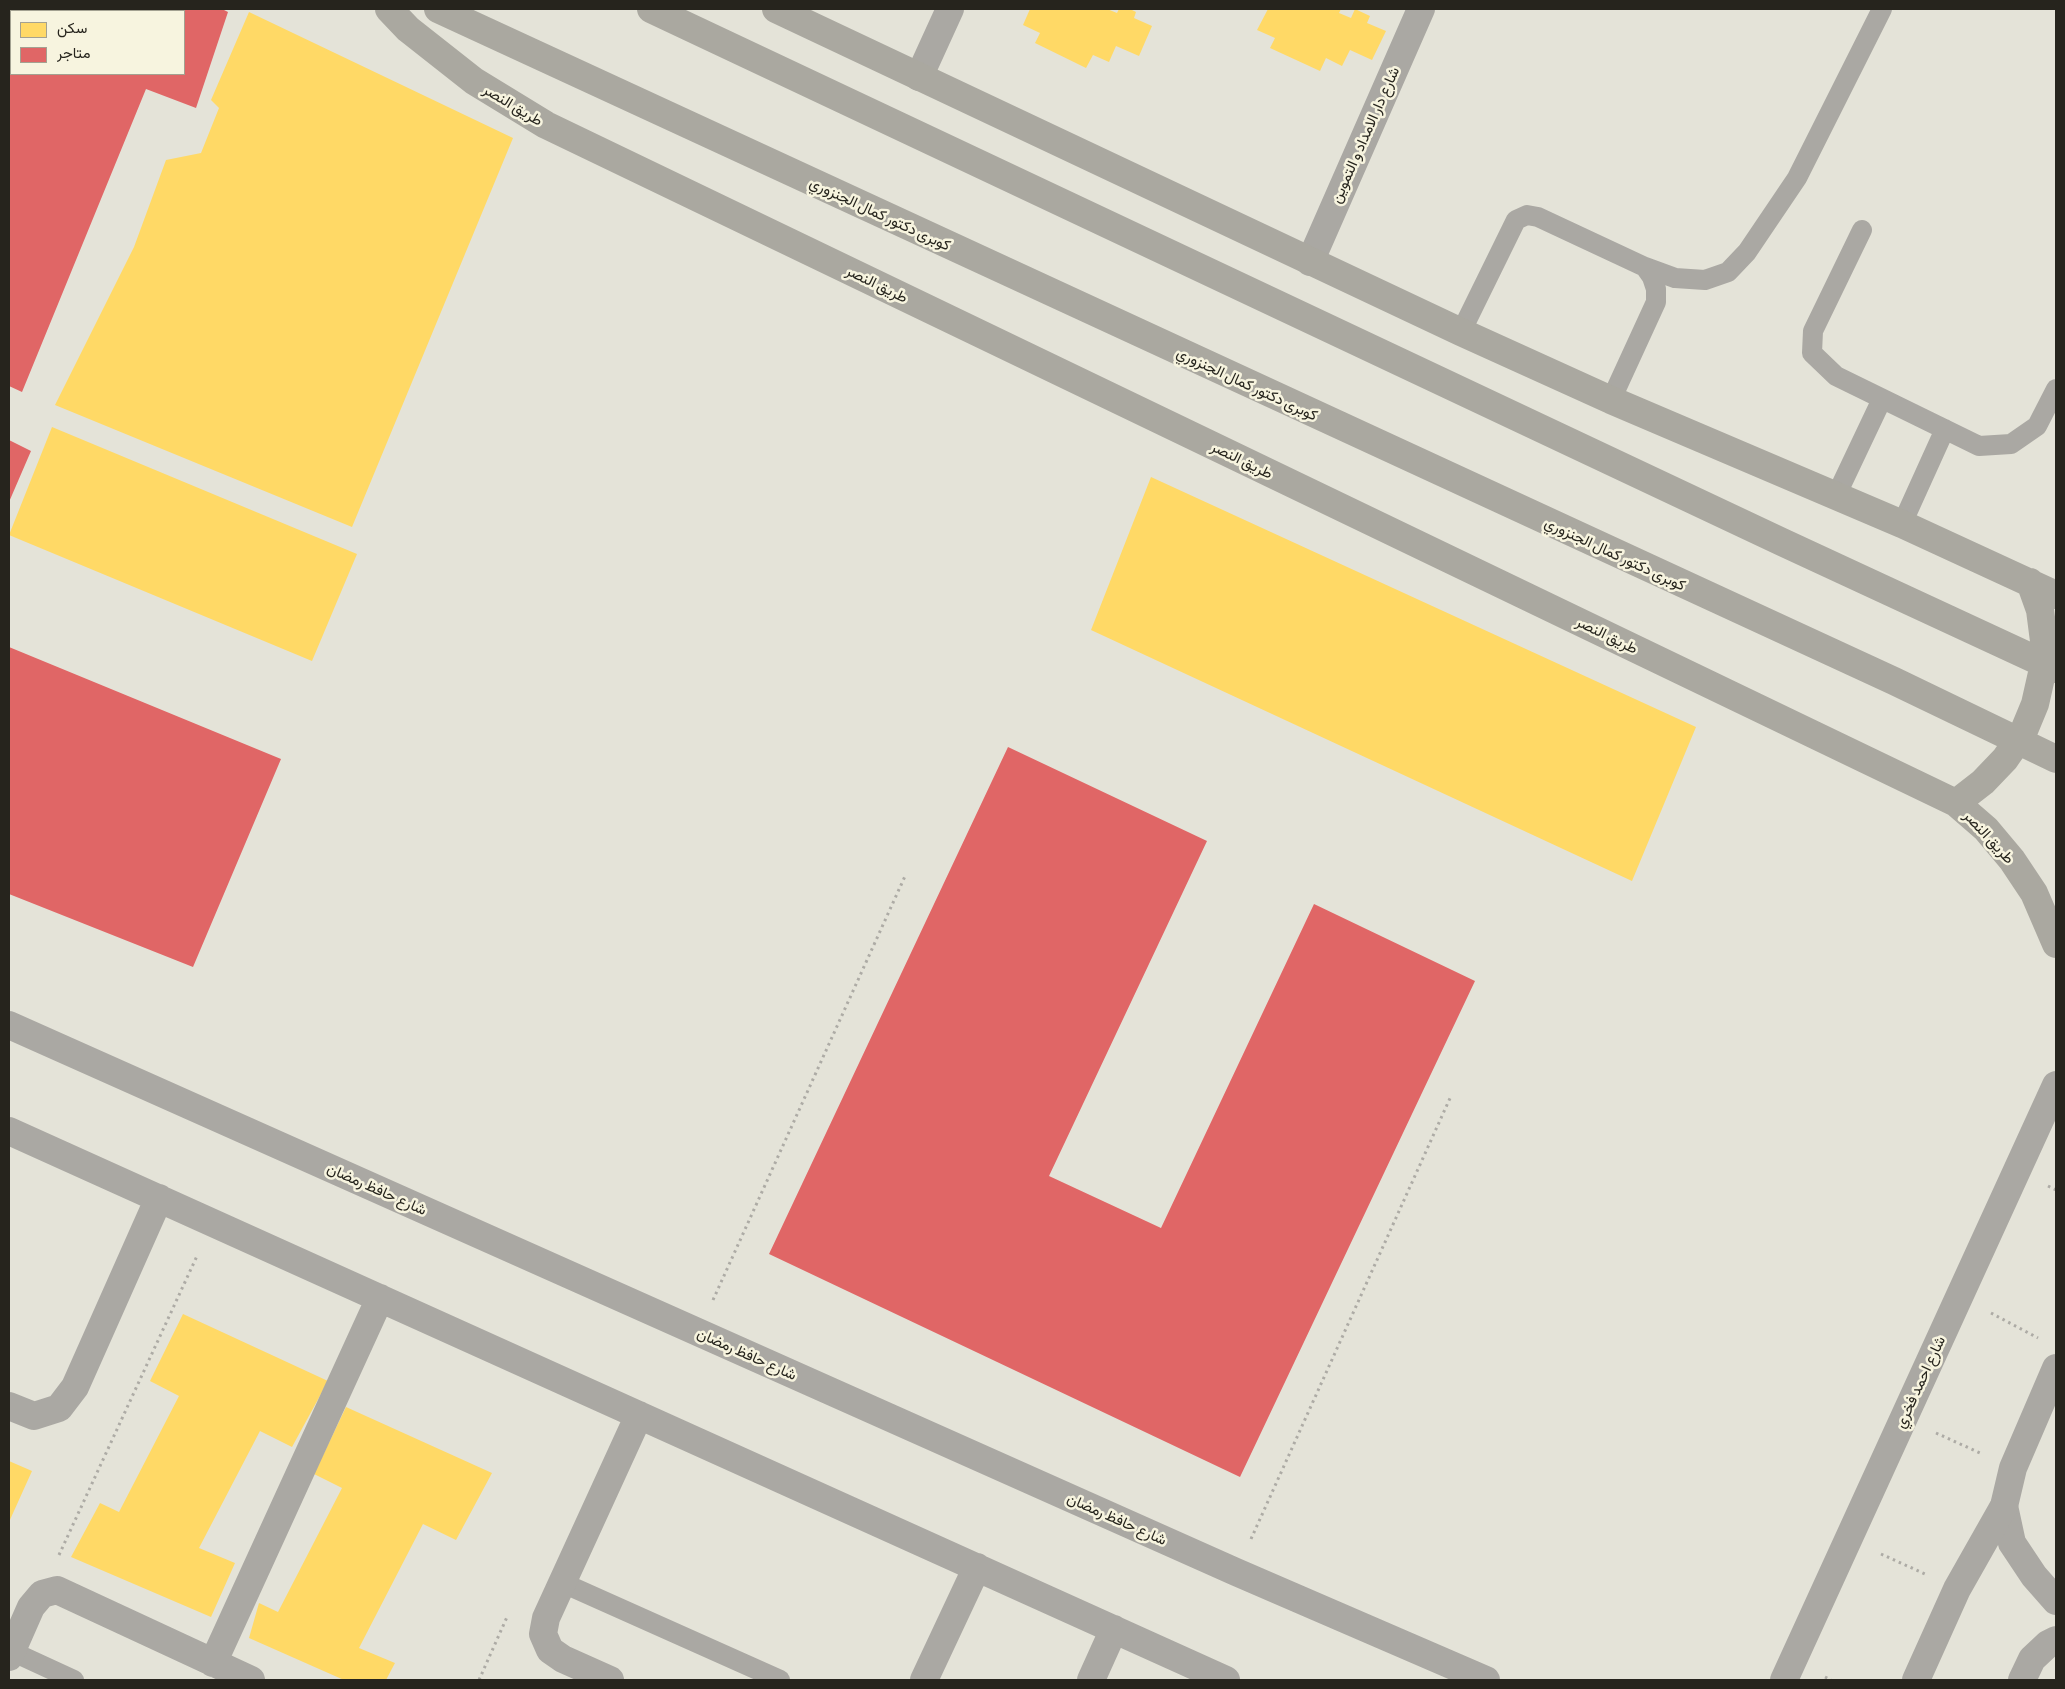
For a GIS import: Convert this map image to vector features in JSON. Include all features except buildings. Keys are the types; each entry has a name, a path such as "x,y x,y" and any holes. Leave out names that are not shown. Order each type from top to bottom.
{"highway":[{"name":"طريق النصر","path":"389,9 408,29 474,81 546,125 1956,803 1986,829 2012,860 2034,893 2056,944"},
{"path":"650,9 2056,669"},
{"path":"776,9 1461,332 1611,400 1902,524 2056,595"},
{"name":"كوبرى دكتور كمال الجنزوري","path":"441,10 1894,681 2056,759"},
{"path":"1956,803 1983,782 2005,759 2023,733 2035,704 2042,673 2044,641 2040,610 2030,582"}],"street":[{"path":"919,77 950,9"},
{"name":"شارع دار الامداد و التموين","path":"1310,262 1421,9"},
{"name":"شارع حافظ رمضان","path":"9,1025 1236,1572 1486,1680"},
{"name":"شارع احمد فخري","path":"1784,1680 2056,1085"},
{"path":"9,1130 1226,1680"},
{"path":"9,1406 34,1416 59,1408 75,1387 159,1198"},
{"path":"213,1663 380,1298"},
{"path":"1916,1680 1957,1589 2004,1506 2013,1468 2056,1368"},
{"path":"610,1680 563,1659 550,1650 543,1634 546,1618 639,1415"},
{"path":"2004,1506 2012,1543 2034,1576 2056,1601"},
{"path":"924,1680 977,1567"},
{"path":"10,1654 31,1607 42,1594 57,1590 251,1680"},
{"path":"1091,1680 1114,1629"},
{"path":"2022,1680 2032,1659 2048,1644 2056,1640"}],"lane":[{"path":"1461,332 1516,220 1527,216 1538,217 1645,267 1675,278 1705,280 1728,272 1747,252 1797,178 1882,9"},
{"path":"1862,230 1813,331 1812,353 1836,376 1979,446 2011,444 2037,426 2056,389"},
{"path":"1611,400 1656,302 1656,289 1652,277 1645,267"},
{"path":"1836,496 1882,399"},
{"path":"1902,524 1945,429"},
{"path":"563,1583 780,1680"},
{"path":"10,1654 74,1680"}],"path":[{"path":"699,1333 906,874"},
{"path":"1236,1572 1451,1096"},
{"path":"42,1594 212,1222"},
{"path":"1959,1296 2039,1338"},
{"path":"1903,1418 2013,1468"},
{"path":"1849,1539 1957,1589"}]}
